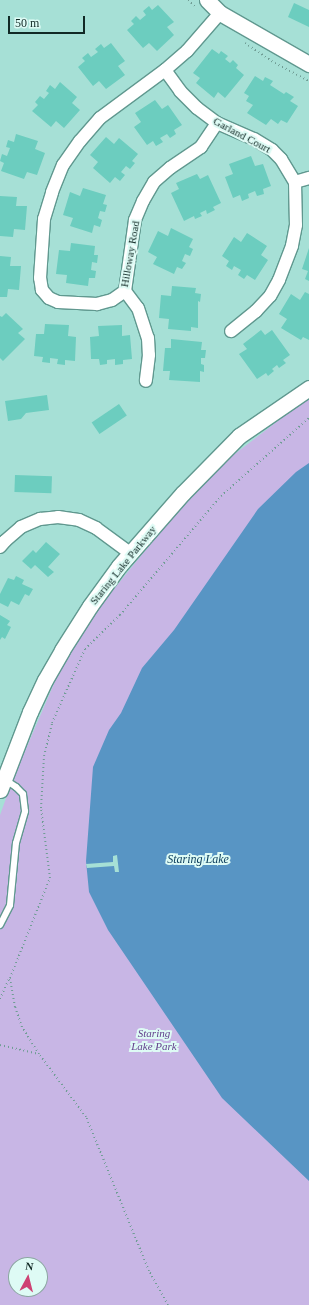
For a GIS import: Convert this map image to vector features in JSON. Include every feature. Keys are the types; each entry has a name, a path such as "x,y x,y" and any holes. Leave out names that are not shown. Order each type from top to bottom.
{"street":[{"path":"207,0 220,13 309,64"},
{"name":"Hilloway Road","path":"217,123 201,147 170,168 154,182 143,201 135,220 125,291 112,300 97,304 58,302 49,298 42,290 40,278 44,220 52,192 63,165 80,141 100,118 166,70 187,51 220,13"},
{"name":"Garland Court","path":"166,70 180,91 197,108 217,123 254,139 272,150 281,159 295,182 296,225 292,246 279,280 270,296 256,311 231,331"},
{"path":"295,182 309,178"},
{"path":"125,291 138,308 148,338 149,355 146,381"},
{"name":"Staring Lake Parkway","path":"2,785 30,712 62,650 90,606 130,553 182,493 239,436 309,388"},
{"path":"0,547 21,527 40,519 58,518 79,520 96,528 130,553"}],"lane":[{"path":"0,924 10,905 16,842 24,811 23,794 16,787 2,785"}],"path":[{"path":"0,999 10,978 50,878 41,808 44,756 54,717 85,648 120,615 221,496 309,418"},
{"path":"10,978 15,1007 22,1027 39,1054 86,1117 149,1271 168,1305"},
{"path":"0,1045 39,1054"}],"green space":[{"name":"Staring Lake Park","path":"309,397 309,1305 0,1305 0,815 13,779 62,665 104,601 176,513 219,466"}],"water":[{"name":"Staring Lake","path":"309,463 309,1181 222,1098 108,930 89,892 86,861 93,767 109,730 121,713 142,668 174,630 258,509 296,472"}],"pier":[{"path":"117,855 119,872 115,872 114,866 87,868 86,864 113,862 113,856"}],"building":[{"path":"294,3 309,10 309,27 288,17"},
{"path":"158,5 174,22 167,27 174,35 157,51 149,43 143,48 127,30 134,24 131,21 136,16 140,20 146,15 143,11 149,6 152,10"},
{"path":"111,43 125,61 118,66 125,75 106,89 99,81 93,86 78,67 85,61 82,58 88,53 91,57 98,52 95,49 101,44 104,48"},
{"path":"212,49 219,54 221,51 228,56 225,59 230,63 233,60 238,65 236,68 244,75 225,98 218,92 214,98 196,83 200,78 193,73"},
{"path":"255,76 263,81 265,77 273,81 270,85 284,94 286,92 294,97 290,101 298,106 287,123 281,120 278,124 271,119 266,125 247,113 253,105 246,101 249,96 244,93"},
{"path":"60,82 77,97 72,103 80,110 64,128 56,121 51,127 32,111 38,105 35,102 40,96 44,99 49,93 46,91 50,85 55,89"},
{"path":"155,100 162,109 168,105 182,125 174,130 176,134 170,138 167,134 160,138 163,142 156,146 153,141 147,145 134,127 141,122 135,113"},
{"path":"16,134 38,141 35,149 45,153 37,175 27,172 24,179 1,171 4,163 0,161 2,154 7,156 10,148 6,147 8,140 14,142"},
{"path":"106,137 114,144 119,138 138,154 132,161 135,163 130,169 126,166 121,172 125,175 120,181 115,177 110,183 93,168 98,162 90,155"},
{"path":"251,156 255,166 263,164 271,186 263,189 264,194 257,196 255,191 248,194 249,198 242,201 240,195 233,198 225,177 233,174 229,164"},
{"path":"197,174 200,179 208,175 221,203 213,207 215,210 207,214 206,210 200,213 202,216 195,219 194,216 184,221 171,193 179,189 176,183"},
{"path":"83,188 106,195 103,204 107,205 105,212 100,211 98,218 102,220 100,227 94,225 92,233 70,226 73,218 63,215 70,192 80,196"},
{"path":"0,196 17,197 16,206 27,206 25,230 14,229 13,237 0,236"},
{"path":"171,228 193,239 189,247 193,249 190,256 185,254 182,261 186,263 182,269 177,267 174,274 153,264 157,257 148,252 158,231 168,236"},
{"path":"247,233 267,246 261,255 268,260 255,280 247,275 244,279 238,275 241,270 234,266 232,270 226,266 229,261 222,256 234,237 241,242"},
{"path":"71,243 95,246 94,255 98,255 97,263 92,262 91,270 96,271 95,278 89,278 88,286 66,283 67,275 56,274 59,250 70,251"},
{"path":"309,248 309,281 305,279 308,271 302,269"},
{"path":"0,256 11,257 10,266 21,266 19,290 8,289 7,297 0,297"},
{"path":"172,286 196,288 195,293 201,294 200,302 198,301 198,328 191,327 191,331 168,329 169,319 159,318 161,295 171,296"},
{"path":"305,292 309,294 309,340 303,337 301,340 281,328 287,319 279,314 291,294 300,300"},
{"path":"6,313 23,329 18,333 25,339 3,361 0,358 0,316 2,317"},
{"path":"45,324 69,325 68,336 76,337 75,361 65,360 65,365 57,364 58,359 50,358 50,363 42,362 43,357 34,356 36,334 44,334"},
{"path":"122,325 122,336 130,335 132,359 123,360 123,364 115,365 115,359 107,360 107,364 100,365 99,359 91,359 90,337 99,336 98,326"},
{"path":"261,330 265,335 272,330 290,355 283,360 286,363 279,368 277,365 272,369 274,371 268,376 266,373 257,379 239,354 247,349 243,344"},
{"path":"171,339 202,342 201,350 206,350 205,358 201,358 201,364 204,365 204,372 200,371 200,382 169,380 170,371 163,371 165,348 171,348"},
{"path":"47,395 49,410 26,413 21,419 8,421 5,401"},
{"path":"119,404 127,416 99,434 92,422"},
{"path":"15,475 52,476 51,493 14,492"},
{"path":"46,542 60,554 48,567 54,572 48,577 35,565 31,569 22,561 33,550 36,553"},
{"path":"16,576 24,580 22,584 33,589 29,596 25,594 19,605 11,601 8,607 0,603 0,594 8,578 14,580"},
{"path":"0,615 10,621 7,625 11,627 5,639 2,637 0,640"}]}
